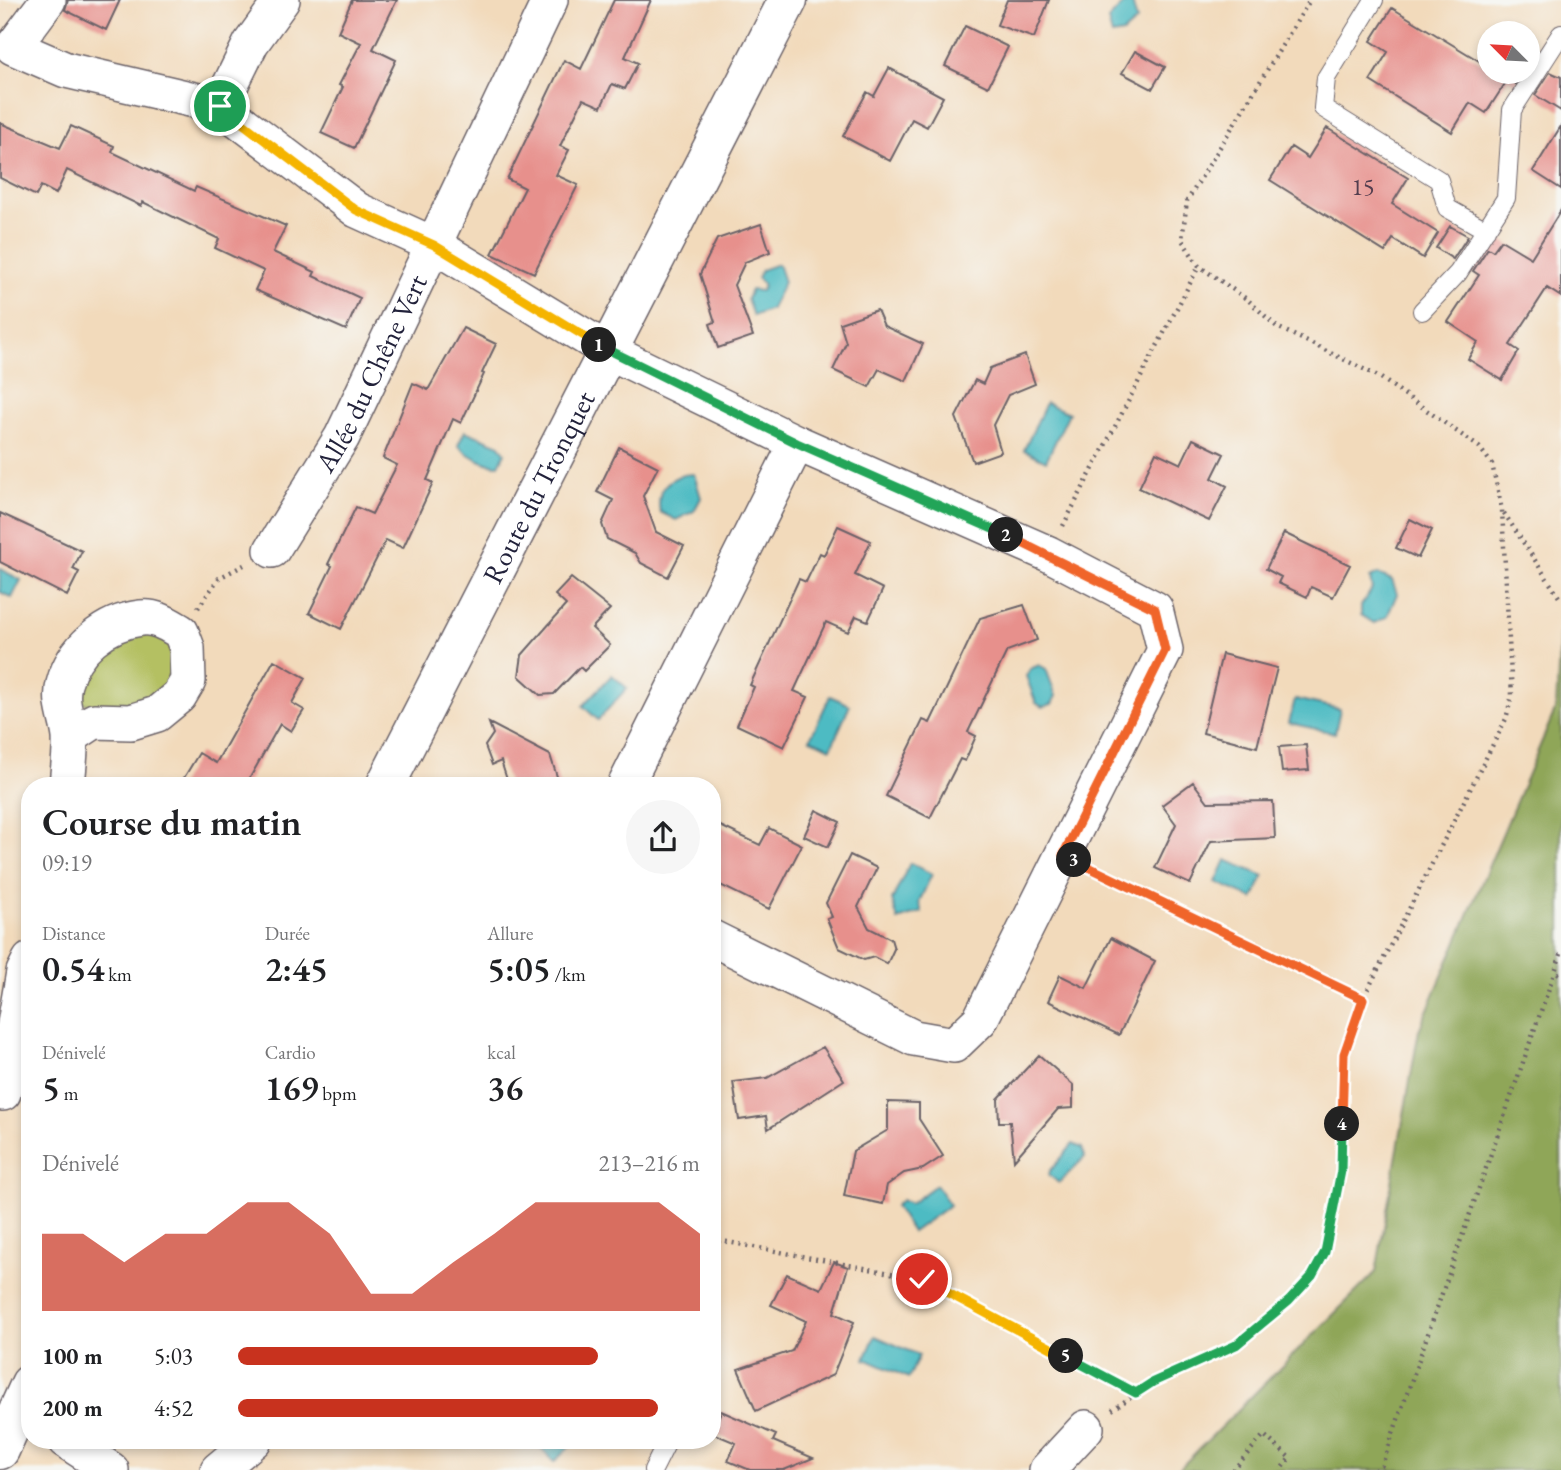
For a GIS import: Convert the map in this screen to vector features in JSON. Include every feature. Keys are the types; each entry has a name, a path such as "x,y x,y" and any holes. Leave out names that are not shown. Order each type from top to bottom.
{"street":[{"path":"48,0 7,50 66,70 220,106 356,210 434,245 610,352 797,443 1049,554 1155,609 1165,650 980,1020 954,1045 914,1038 721,943"},
{"path":"220,106 251,43 282,0"},
{"name":"Allée du Chêne Vert","path":"272,550 342,437 551,0"},
{"name":"Route du Tronquet","path":"390,777 610,352 788,0"},
{"path":"630,777 797,443"},
{"path":"68,777 70,737 62,707 63,685 72,663 89,640 111,627 142,618 160,620 181,632 187,648 188,681 179,696 157,714 131,722 94,721 70,737"},
{"path":"11,1096 21,1001"},
{"path":"0,1450 21,1412"},
{"path":"1046,1470 1086,1428"},
{"path":"79,1449 111,1470"},
{"path":"218,1470 243,1449"}],"lane":[{"path":"1374,0 1326,78 1323,108 1438,180 1447,208 1486,230"},
{"path":"1422,311 1458,273 1506,198 1512,110 1561,34"},
{"path":"653,1470 664,1449"}],"path":[{"path":"1086,1428 1153,1382 1236,1345 1289,1301 1312,1276 1325,1252 1341,1171 1344,1054 1363,999 1506,719 1512,695 1502,510 1492,464 1479,447 1378,376 1277,327 1248,300 1199,266 1182,240 1187,201 1310,0"},
{"path":"1049,554 1199,266"},
{"path":"1502,510 1561,600"},
{"path":"181,632 219,578 272,550"},
{"path":"1063,855 1363,999"},
{"path":"1375,1470 1382,1465 1561,954"},
{"path":"1555,971 1561,975"},
{"path":"721,1241 922,1279 1136,1393"},
{"path":"1233,1470 1264,1436 1290,1458 1280,1470"}],"green space":[{"path":"1561,609 1561,1470 1178,1470 1376,1272 1419,1030 1556,708"},
{"path":"141,630 172,643 174,681 159,696 142,707 111,710 83,702 77,696 92,660 106,647"}],"water":[{"path":"1132,2 1137,21 1123,33 1112,35 1108,20 1124,3"},
{"path":"778,264 784,282 771,309 753,316 747,299 751,290 761,291 764,285 757,278 761,270"},
{"path":"1046,403 1069,413 1046,461 1024,450"},
{"path":"465,431 500,445 505,453 499,465 471,456 458,445"},
{"path":"694,474 701,498 694,511 676,520 660,512 660,496 666,484 678,477"},
{"path":"0,569 21,580 12,598 0,592"},
{"path":"1378,574 1392,580 1397,594 1387,617 1374,623 1361,615 1361,606 1372,589 1370,578"},
{"path":"1039,665 1046,669 1056,696 1052,704 1043,707 1036,703 1026,676 1030,669"},
{"path":"612,675 627,688 598,720 583,706"},
{"path":"830,696 850,705 831,748 810,739"},
{"path":"1295,699 1340,709 1335,733 1289,723"},
{"path":"1226,860 1264,876 1253,899 1216,882"},
{"path":"910,863 932,874 919,902 922,912 898,920 892,900"},
{"path":"1073,1144 1082,1148 1085,1157 1059,1183 1049,1175 1050,1171"},
{"path":"936,1185 950,1205 912,1232 895,1206 902,1200 910,1204"},
{"path":"875,1336 919,1355 909,1378 865,1359"},
{"path":"541,1449 567,1449 554,1462"}],"building":[{"path":"68,0 120,0 106,30 65,10"},
{"path":"352,0 397,0 373,49 396,60 354,148 321,133 343,87 339,85 361,43 338,32"},
{"path":"614,0 651,0 625,57 638,63 625,89 612,84 601,107 583,99 560,146 569,150 556,175 578,185 534,273 492,254 525,188 507,179 564,60 581,69"},
{"path":"1007,0 1049,0 1034,38 997,25"},
{"path":"1392,8 1477,60 1477,84 1505,84 1486,113 1470,103 1452,132 1370,81 1388,52 1371,41"},
{"path":"965,26 1008,47 988,87 945,66"},
{"path":"1135,51 1165,67 1152,89 1122,73"},
{"path":"889,68 943,97 927,127 912,119 890,161 843,136 867,92 874,96"},
{"path":"1550,72 1561,77 1561,111 1535,95"},
{"path":"0,123 60,148 71,126 114,146 112,152 194,191 196,187 286,226 273,252 315,272 313,276 360,298 346,330 255,290 264,271 215,248 219,239 143,202 141,206 67,170 56,194 41,186 36,196 0,178"},
{"path":"1561,126 1561,189 1533,171"},
{"path":"1327,128 1408,178 1392,204 1438,233 1423,258 1393,239 1385,252 1270,180 1291,147 1308,158"},
{"path":"1561,210 1561,297 1547,288 1510,345 1519,351 1502,380 1468,359 1478,342 1448,322 1479,275 1473,271 1488,248 1493,251 1501,240 1531,258"},
{"path":"761,224 770,252 745,262 734,285 753,336 718,348 710,324 715,322 700,274 717,239"},
{"path":"1450,226 1468,236 1453,259 1436,248"},
{"path":"877,310 884,326 923,344 906,381 879,369 869,387 833,370 846,343 840,323"},
{"path":"463,328 496,344 482,373 484,374 461,423 453,419 427,480 433,483 403,548 386,540 341,629 309,613 332,566 328,564 356,507 372,514 397,465 383,458 413,383 428,390"},
{"path":"1025,355 1035,384 1008,395 993,425 1001,452 973,462 956,417 975,380 983,384 990,368"},
{"path":"1193,439 1224,454 1212,478 1227,486 1209,521 1139,488 1156,452 1181,464"},
{"path":"619,447 658,467 643,496 656,532 684,546 668,577 641,563 635,553 607,539 602,524 613,500 597,492"},
{"path":"0,513 82,551 73,569 79,572 67,596 0,562"},
{"path":"1410,519 1432,530 1418,558 1396,548"},
{"path":"838,526 871,541 855,575 883,589 868,621 856,616 848,632 826,622 794,691 808,697 784,747 737,725 754,687 750,685 799,579 806,582 820,553 824,555"},
{"path":"1284,533 1350,565 1333,597 1311,587 1307,597 1278,583 1281,577 1266,569"},
{"path":"571,578 610,609 592,628 610,645 584,671 580,667 554,694 540,695 519,676 522,655 566,605 555,595"},
{"path":"1024,605 1037,640 1007,651 968,732 976,736 965,761 960,759 930,818 886,796 923,720 930,723 980,618"},
{"path":"1222,654 1277,668 1257,747 1203,733"},
{"path":"274,660 306,678 292,703 304,710 291,731 280,724 250,777 184,777 199,753 216,763"},
{"path":"489,723 550,755 557,777 506,777 501,761 492,765 485,746 493,734"},
{"path":"1306,745 1309,770 1282,772 1279,747"},
{"path":"1193,782 1208,802 1273,801 1275,838 1211,841 1190,884 1155,868 1176,824 1162,805"},
{"path":"816,810 840,822 828,847 804,836"},
{"path":"721,826 760,845 769,828 802,845 769,909 721,885"},
{"path":"850,855 877,868 858,907 869,928 891,939 894,949 887,964 874,957 864,960 839,948 827,919 832,917 826,903"},
{"path":"1111,938 1155,961 1119,1035 1048,1001 1060,975 1086,988"},
{"path":"823,1047 844,1080 768,1129 766,1116 739,1120 733,1082 767,1078"},
{"path":"1039,1055 1073,1085 1073,1108 1058,1109 1014,1160 1010,1122 999,1122 998,1099"},
{"path":"888,1102 919,1103 919,1119 943,1156 923,1169 904,1173 887,1185 883,1204 844,1196 853,1151 888,1130"},
{"path":"834,1262 848,1267 834,1313 854,1322 833,1375 756,1411 738,1369 792,1351 806,1321 771,1305 787,1274 821,1289"},
{"path":"721,1411 776,1435 773,1441 813,1458 784,1470 750,1470 728,1461 736,1443 721,1437"}],"route":[{"path":"220,106 356,210 434,245 610,352 797,443 1049,554 1155,609 1165,650 1063,855 1363,999 1344,1054 1341,1171 1325,1252 1312,1276 1289,1301 1236,1345 1153,1382 1136,1393 922,1279"}]}
